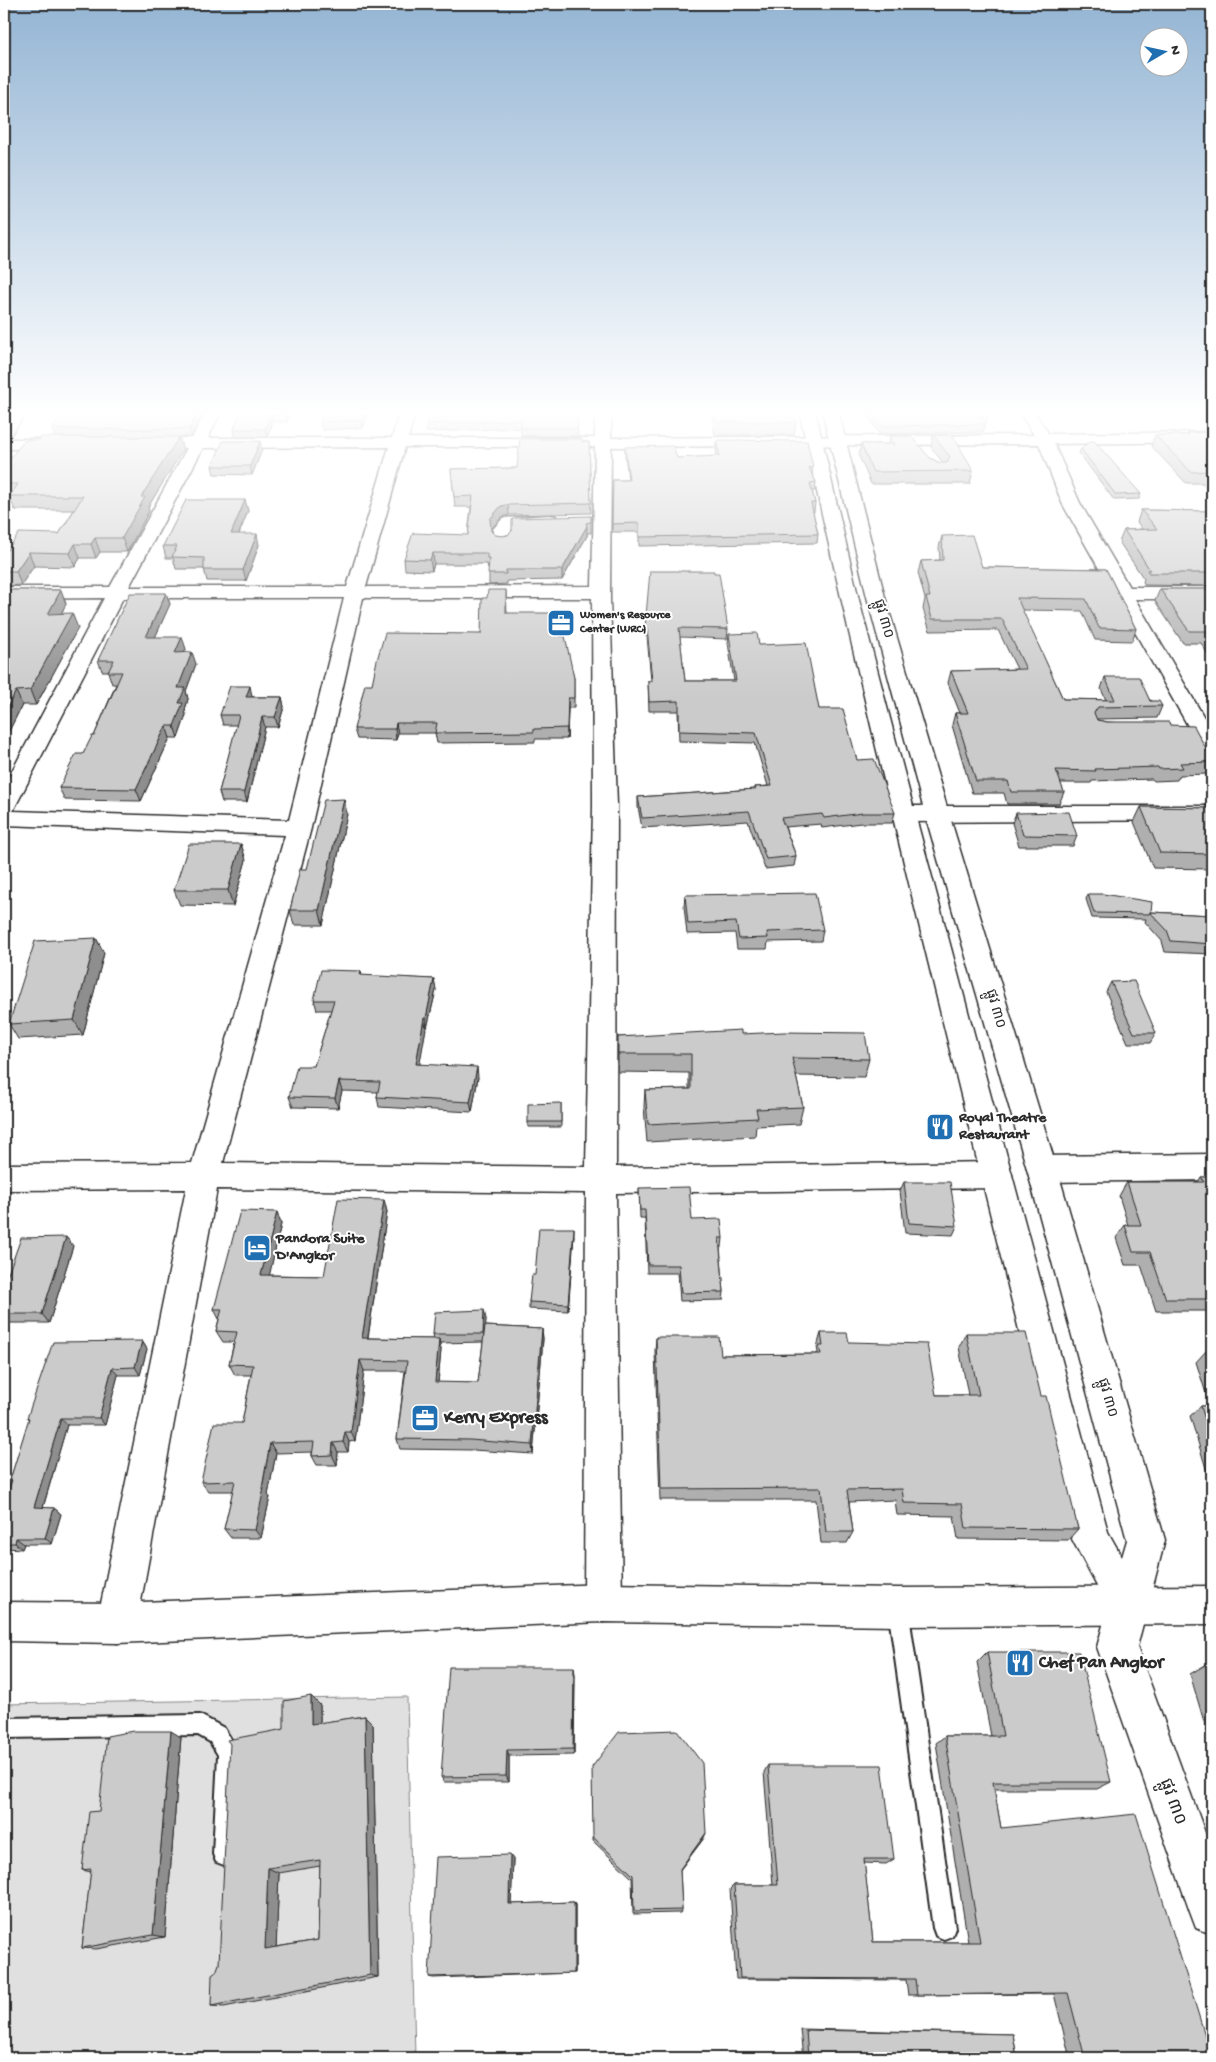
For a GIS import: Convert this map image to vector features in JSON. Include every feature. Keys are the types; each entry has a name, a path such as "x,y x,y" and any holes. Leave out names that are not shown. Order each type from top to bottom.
{"street":[{"path":"4,807 163,506"},
{"path":"117,1623 204,1176 299,828 355,592 379,506"},
{"path":"594,506 592,520 601,592 605,805 601,1180 603,1603"},
{"name":"ផ្លូវ ៣០","path":"836,506 850,600 1064,1441 1091,1539 1129,1606"},
{"name":"ផ្លូវ ៣០","path":"847,506 876,597 1042,1169 1146,1540 1117,1647 1212,1912"},
{"path":"1073,506 1122,593 1189,726 1212,754"},
{"path":"502,540 502,529 510,522 562,520"},
{"path":"4,593 601,592"},
{"path":"1122,593 1212,593"},
{"path":"903,814 1212,813"},
{"path":"4,818 299,828"},
{"path":"1042,1169 1212,1167"},
{"path":"4,1177 204,1176 601,1180 997,1175"},
{"path":"4,1622 117,1623 603,1603 898,1607 1212,1605"}],"lane":[{"path":"898,1607 944,1928"},
{"path":"4,1728 200,1725 217,1735 229,1752 223,1878"}],"shaded area":[{"path":"407,1697 415,2058 4,2058 4,1704"}],"building":[{"path":"77,506 140,506 122,538 95,538 91,544 75,544 70,553 29,552 16,571 4,571 4,555 19,533 59,534"},
{"path":"183,506 242,506 231,534 257,534 243,570 204,570 204,558 172,557 177,546 163,546"},
{"path":"472,506 501,506 490,519 491,531 495,535 502,536 508,535 512,531 512,520 514,518 591,516 591,522 586,523 587,526 562,570 506,570 506,574 488,574 489,558 487,558 487,553 433,553 430,560 404,559 413,533 468,535"},
{"path":"612,506 812,506 818,534 639,537 639,523 612,524"},
{"path":"1141,510 1212,511 1212,573 1149,573 1147,570 1150,570 1124,530 1157,529"},
{"path":"972,535 982,567 1106,569 1136,629 1099,628 1086,599 1017,598 1063,699 1115,700 1105,677 1139,677 1150,701 1159,701 1162,706 1098,707 1094,713 1097,720 1107,722 1169,722 1170,725 1194,726 1212,762 1180,763 1183,768 1095,769 1096,771 1056,770 1064,792 1011,792 1008,781 976,781 955,713 968,713 951,671 1026,669 1002,619 932,619 926,597 930,597 921,561 943,560 942,536"},
{"path":"650,571 714,571 714,573 719,573 728,629 679,628 685,681 736,681 729,634 757,633 759,645 806,643 819,709 843,709 857,760 874,759 895,813 863,813 824,818 822,814 781,818 796,856 766,859 749,811 642,818 638,797 756,789 755,787 772,786 756,733 679,731 679,701 649,702 648,681 652,681 647,627 645,627"},
{"path":"1160,589 1212,589 1212,640 1207,631 1189,631"},
{"path":"4,590 61,590 48,614 72,613 30,690 16,691 4,713"},
{"path":"488,590 506,590 506,613 561,613 560,636 565,636 574,678 574,698 568,698 567,728 534,729 534,732 435,733 437,723 396,723 395,729 354,729 365,684 372,684 385,633 481,634 482,598 487,598"},
{"path":"130,593 166,593 146,637 182,637 175,653 192,652 178,688 185,688 179,703 183,703 174,726 166,726 136,789 59,788 76,754 83,754 92,736 94,736 122,672 108,672 114,660 98,660"},
{"path":"230,686 250,686 246,697 282,697 275,717 262,717 244,792 219,792 239,715 220,715"},
{"path":"344,799 319,910 290,910 300,869 307,869 324,800"},
{"path":"1141,807 1212,808 1212,854 1160,853"},
{"path":"1069,812 1077,836 1023,835 1016,813"},
{"path":"189,844 241,844 228,890 174,890"},
{"path":"815,893 823,930 767,932 768,938 739,939 736,922 688,924 685,895"},
{"path":"1088,894 1103,894 1152,902 1151,912 1149,914 1094,913"},
{"path":"1150,912 1212,915 1212,944 1171,941 1167,930"},
{"path":"96,938 74,1020 9,1024 35,941"},
{"path":"321,970 361,971 360,975 434,979 426,1018 424,1018 416,1064 477,1067 470,1102 377,1097 380,1082 339,1081 335,1098 289,1097 297,1066 314,1066 334,1000 314,1000"},
{"path":"1134,981 1156,1033 1134,1033 1111,982"},
{"path":"741,1030 741,1034 784,1032 865,1033 869,1059 792,1058 803,1107 756,1109 758,1118 648,1124 645,1090 691,1089 691,1054 618,1054 618,1037"},
{"path":"561,1103 561,1122 528,1122 528,1104"},
{"path":"1201,1177 1212,1177 1212,1299 1166,1299 1150,1252 1133,1252 1125,1225 1141,1225 1127,1182 1204,1182"},
{"path":"904,1182 950,1182 957,1226 909,1223"},
{"path":"689,1187 692,1220 721,1219 723,1238 719,1238 724,1292 681,1293 679,1265 648,1265 645,1210 640,1210 639,1188"},
{"path":"338,1199 384,1200 362,1338 439,1339 435,1382 478,1383 485,1326 542,1329 532,1445 470,1440 397,1439 407,1361 360,1360 351,1432 345,1432 343,1442 333,1443 332,1455 312,1456 314,1442 270,1443 262,1488 264,1488 255,1530 224,1529 235,1481 201,1482 214,1423 242,1423 253,1365 229,1364 237,1332 216,1331 222,1309 214,1309 240,1211 277,1212 261,1275 324,1276"},
{"path":"539,1228 574,1228 568,1304 529,1302 532,1275 535,1275"},
{"path":"66,1237 42,1314 4,1314 4,1285 21,1238"},
{"path":"484,1310 483,1334 433,1334 435,1312"},
{"path":"821,1333 847,1333 849,1342 927,1344 936,1395 979,1395 966,1333 1026,1333 1041,1396 1046,1396 1078,1529 966,1528 962,1504 904,1503 902,1489 847,1490 853,1532 826,1532 821,1488 661,1489 656,1337 719,1337 721,1355 821,1354 819,1346 823,1346"},
{"path":"142,1341 135,1367 112,1368 99,1418 61,1418 34,1507 54,1508 45,1538 16,1538 15,1543 4,1543 4,1502 29,1418 27,1418 53,1342"},
{"path":"1206,1351 1212,1351 1212,1370"},
{"path":"1201,1406 1212,1406 1212,1443"},
{"path":"987,1652 1079,1652 1111,1782 993,1782 1001,1828 1136,1814 1212,2058 1085,2058 1068,1993 917,1995 915,1979 740,1978 734,1885 778,1885 768,1765 882,1765 894,1859 864,1859 873,1942 980,1942 945,1736 1003,1736"},
{"path":"1207,1664 1212,1664 1212,1679"},
{"path":"449,1667 574,1667 573,1749 507,1750 506,1776 441,1777"},
{"path":"311,1696 311,1724 365,1716 370,1975 211,2006 212,1975 216,1972 219,1964 230,1744 227,1740 284,1729 284,1701","holes":["320,1860 318,1940 265,1949 268,1868"]},
{"path":"677,1730 702,1763 706,1833 680,1869 682,1910 634,1911 633,1875 593,1837 592,1767 619,1732"},
{"path":"133,1731 171,1731 153,1935 82,1948 91,1869 82,1870 89,1812 99,1811 107,1736"},
{"path":"510,1855 509,1904 574,1902 574,1973 429,1977 436,1857"},
{"path":"806,2030 1013,2034 1017,2058 808,2058"}],"place":[{"name":"Women's Resource Center (WRC)","path":"561,623"},
{"name":"Royal Theatre Restaurant","path":"940,1127"},
{"name":"Pandora Suite D'Angkor","path":"257,1248"},
{"name":"Kerry Express","path":"425,1418"},
{"name":"Chef Pan Angkor","path":"1020,1663"}]}
